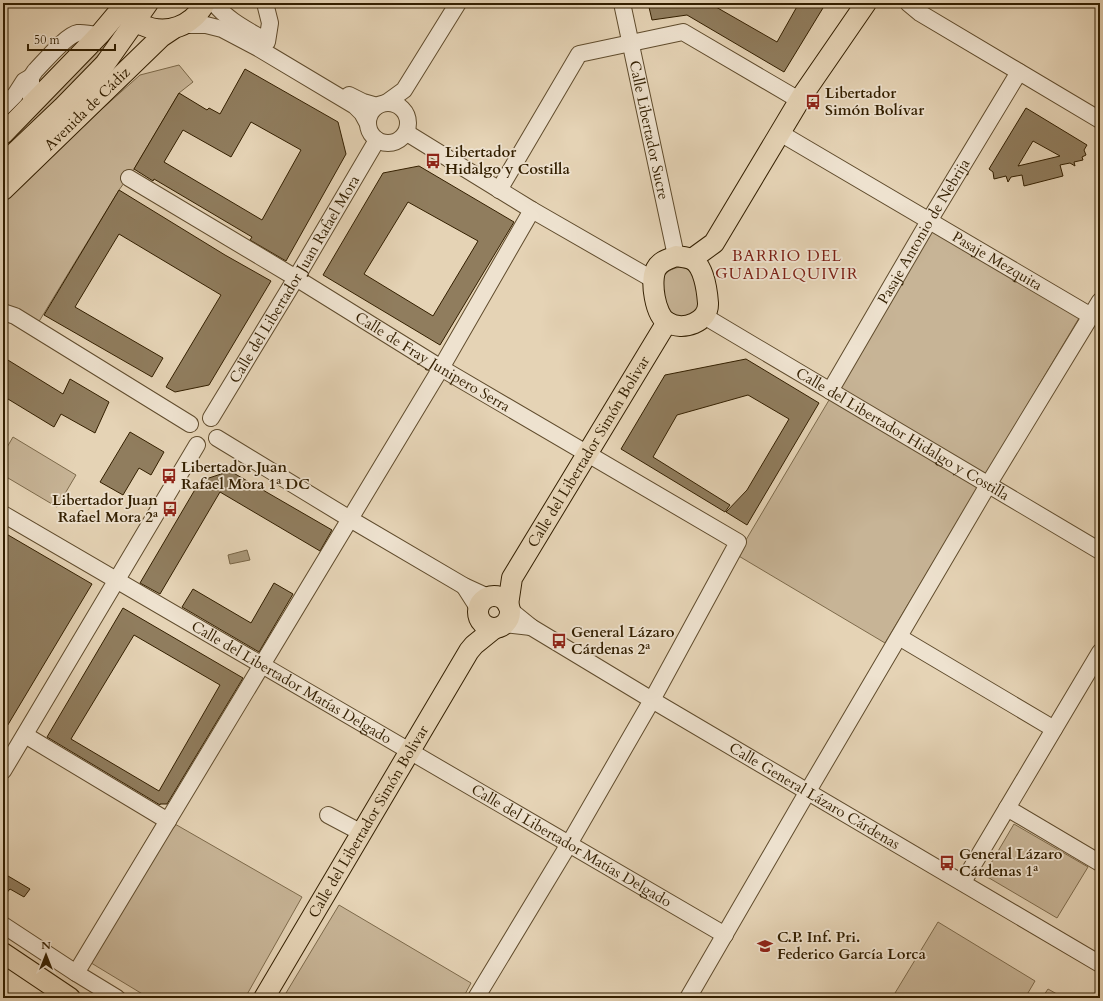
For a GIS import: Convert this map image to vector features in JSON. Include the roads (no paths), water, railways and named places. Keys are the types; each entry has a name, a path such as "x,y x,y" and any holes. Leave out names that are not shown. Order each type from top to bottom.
{"main road":[{"name":"Avenida de Cádiz","path":"6,128 126,10 148,3"},
{"path":"126,10 171,28 193,19 205,3"},
{"path":"684,258 698,266 702,274 708,308 704,316 695,324 683,326 674,325 667,322 662,318 659,312 652,278 656,268 665,260 684,258 714,243 799,100 866,3"},
{"name":"Avenida de Cádiz","path":"104,64 126,10"},
{"name":"Avenida de Cádiz","path":"3,164 64,106 104,64 148,33 171,28"},
{"name":"Avenida de Cádiz","path":"3,190 171,28"},
{"name":"Calle del Libertador Simón Bolivar","path":"264,998 667,322"},
{"path":"3,953 70,998"}],"street":[{"path":"214,3 219,9 239,24 350,96 363,102 382,105 393,103 404,110"},
{"path":"265,3 270,22 269,34 266,42"},
{"path":"171,28 206,25 222,29 355,106 362,113 372,136 376,140 390,144 397,142 407,133 409,121 402,101 404,90 458,3"},
{"name":"Calle Libertador Sucre","path":"622,3 630,43 684,258"},
{"path":"908,3 920,13 1100,120"},
{"path":"499,190 579,54 683,32 799,100"},
{"path":"3,107 15,95 24,81 31,77 68,37 75,33 100,34"},
{"name":"Pasaje Antonio de Nebrija","path":"830,391 929,221 1019,72"},
{"path":"31,77 31,105"},
{"path":"368,124 370,114 404,90"},
{"path":"407,133 532,210 652,278"},
{"name":"Pasaje Mezquita","path":"780,133 929,221 1093,322"},
{"name":"Calle del Libertador Juan Rafael Mora","path":"211,418 296,278 376,140"},
{"name":"Calle de Fray Junipero Serra","path":"129,178 296,278 441,368 738,542 652,700"},
{"path":"76,973 441,368 532,210"},
{"path":"688,998 988,485 1093,322 1100,301"},
{"path":"3,312 15,316 190,424"},
{"name":"Calle del Libertador Hidalgo y Costilla","path":"704,316 1100,552"},
{"path":"202,416 211,418 217,425 217,438 210,445 197,445 193,442 189,433 190,424 202,416"},
{"name":"Calle General Lázaro Cárdenas","path":"217,438 350,520 464,586 494,611 531,627 1100,964"},
{"path":"3,771 197,445"},
{"name":"Calle del Libertador Matías Delgado","path":"3,514 725,934"},
{"path":"899,637 1054,729"},
{"path":"963,882 1099,654"},
{"path":"476,998 569,844 652,700"},
{"path":"25,735 168,821"},
{"path":"1007,808 1100,863"},
{"path":"328,815 362,833"},
{"path":"3,925 117,998"}],"place":[{"name":"Libertador Simón Bolívar","path":"813,102"},
{"name":"Libertador Hidalgo y Costilla","path":"433,161"},
{"name":"Libertador Juan Rafael Mora 1ª DC","path":"169,476"},
{"name":"Libertador Juan Rafael Mora 2ª","path":"170,509"},
{"name":"General Lázaro Cárdenas 2ª","path":"559,641"},
{"name":"General Lázaro Cárdenas 1ª","path":"947,863"},
{"name":"C.P. Inf. Pri. Federico García Lorca","path":"765,946"}],"district":[{"name":"BARRIO DEL GUADALQUIVIR","path":"787,265"}]}
